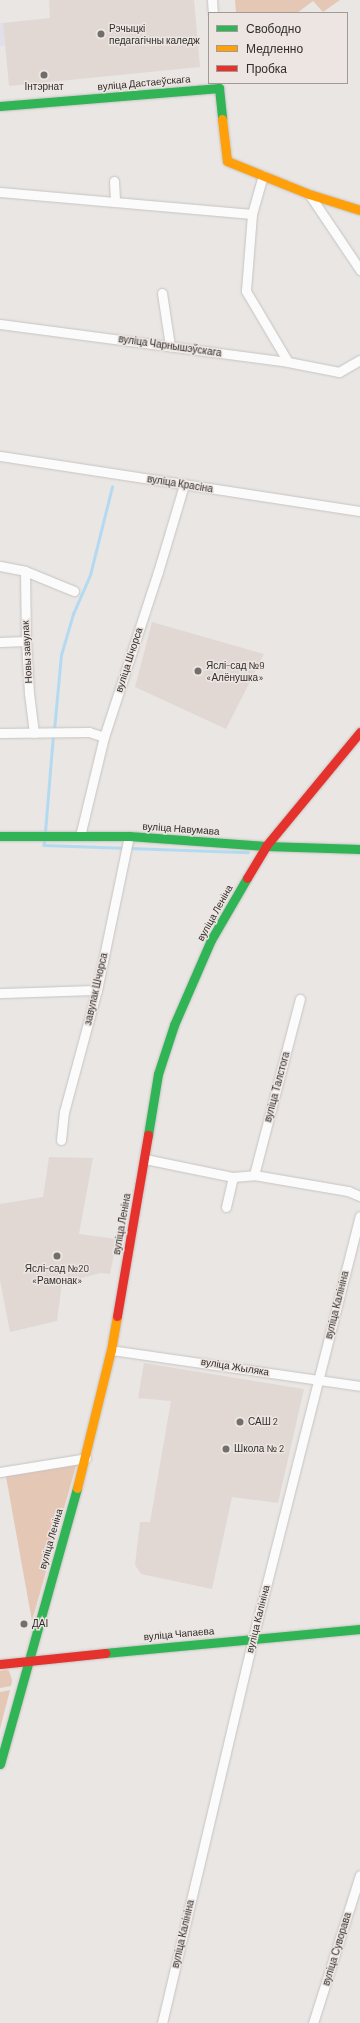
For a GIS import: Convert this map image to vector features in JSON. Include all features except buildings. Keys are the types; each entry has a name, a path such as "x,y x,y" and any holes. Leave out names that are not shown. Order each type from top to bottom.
{"street":[{"path":"212,0 213,12"},
{"name":"вуліца Дастаеўскага","path":"0,106 219,85 227,161 309,194 360,210"},
{"path":"263,175 252,214 246,292 288,362"},
{"path":"114,181 115,202"},
{"path":"0,192 252,214"},
{"path":"309,194 360,270"},
{"path":"162,293 170,346"},
{"name":"вуліца Чарнышэўскага","path":"0,324 288,362 339,372 360,360"},
{"name":"вуліца Красіна","path":"0,456 360,511"},
{"name":"вуліца Шчорса","path":"80,836 104,737 158,572 184,485"},
{"path":"0,566 25,571 74,591"},
{"name":"Новы завулак","path":"25,571 26,641 29,693 34,733"},
{"path":"0,642 26,641"},
{"path":"0,733 89,732 104,737"},
{"name":"вуліца Леніна","path":"0,1764 86,1458 111,1350 145,1159 158,1074 174,1025 211,940 266,846 360,732"},
{"name":"вуліца Навумава","path":"0,836 129,836 266,846 360,848"},
{"name":"завулак Шчорса","path":"61,1140 64,1112 97,990 129,836"},
{"path":"0,993 97,990"},
{"name":"вуліца Талстога","path":"254,1175 300,999"},
{"path":"145,1159 233,1177 254,1175 348,1191 360,1196"},
{"path":"226,1207 233,1177"},
{"name":"вуліца Калініна","path":"162,2023 253,1638 360,1216"},
{"name":"вуліца Жыляка","path":"111,1350 360,1386"},
{"path":"0,1472 86,1458"},
{"name":"вуліца Чапаева","path":"0,1664 253,1638 360,1629"},
{"name":"вуліца Суворава","path":"313,2023 360,1875"}],"shaded area":[{"name":"Рэчыцкі педагагічны каледж","path":"49,0 194,0 200,67 9,86 3,23 50,18"},
{"path":"235,0 340,0 323,12 313,1 298,12 236,12"},
{"path":"0,23 3,23 5,46 0,46"},
{"name":"Яслі-сад №9 «Алёнушка»","path":"152,622 264,654 226,729 135,687"},
{"name":"Яслі-сад №20 «Рамонак»","path":"49,1157 93,1158 79,1234 117,1239 110,1274 101,1273 62,1283 57,1321 10,1332 0,1280 0,1204 43,1197"},
{"name":"Школа № 2","path":"144,1363 304,1389 278,1503 232,1497 212,1589 141,1574 135,1565 140,1522 150,1522 171,1401 138,1398"},
{"path":"78,1459 32,1621 5,1471"},
{"path":"0,1671 9,1671 12,1680 11,1686 0,1688"},
{"path":"10,1690 0,1729 0,1692"}],"waterway":[{"path":"54,730 61,655 73,614 90,575 112,487"},
{"path":"45,832 53,735"},
{"path":"45,839 44,845 248,852"}],"traffic: fast":[{"path":"0,106 219,88 222,119"},
{"path":"0,836 129,836 266,846 360,849"},
{"path":"148,1135 158,1074 174,1025 211,940 247,878"},
{"path":"0,1764 77,1488"},
{"path":"105,1653 360,1629"}],"traffic: slow":[{"path":"222,119 227,161 309,194 360,210"},
{"path":"77,1488 111,1350 117,1316"}],"traffic: jam":[{"path":"247,878 266,846 360,732"},
{"path":"117,1316 148,1135"},
{"path":"0,1664 105,1653"}],"place":[{"name":"Рэчыцкі педагагічны каледж","path":"101,34"},
{"name":"Інтэрнат","path":"44,75"},
{"name":"Яслі-сад №9 «Алёнушка»","path":"198,671"},
{"name":"Яслі-сад №20 «Рамонак»","path":"57,1256"},
{"name":"САШ 2","path":"240,1422"},
{"name":"Школа № 2","path":"226,1449"},
{"name":"ДАІ","path":"24,1624"}]}
